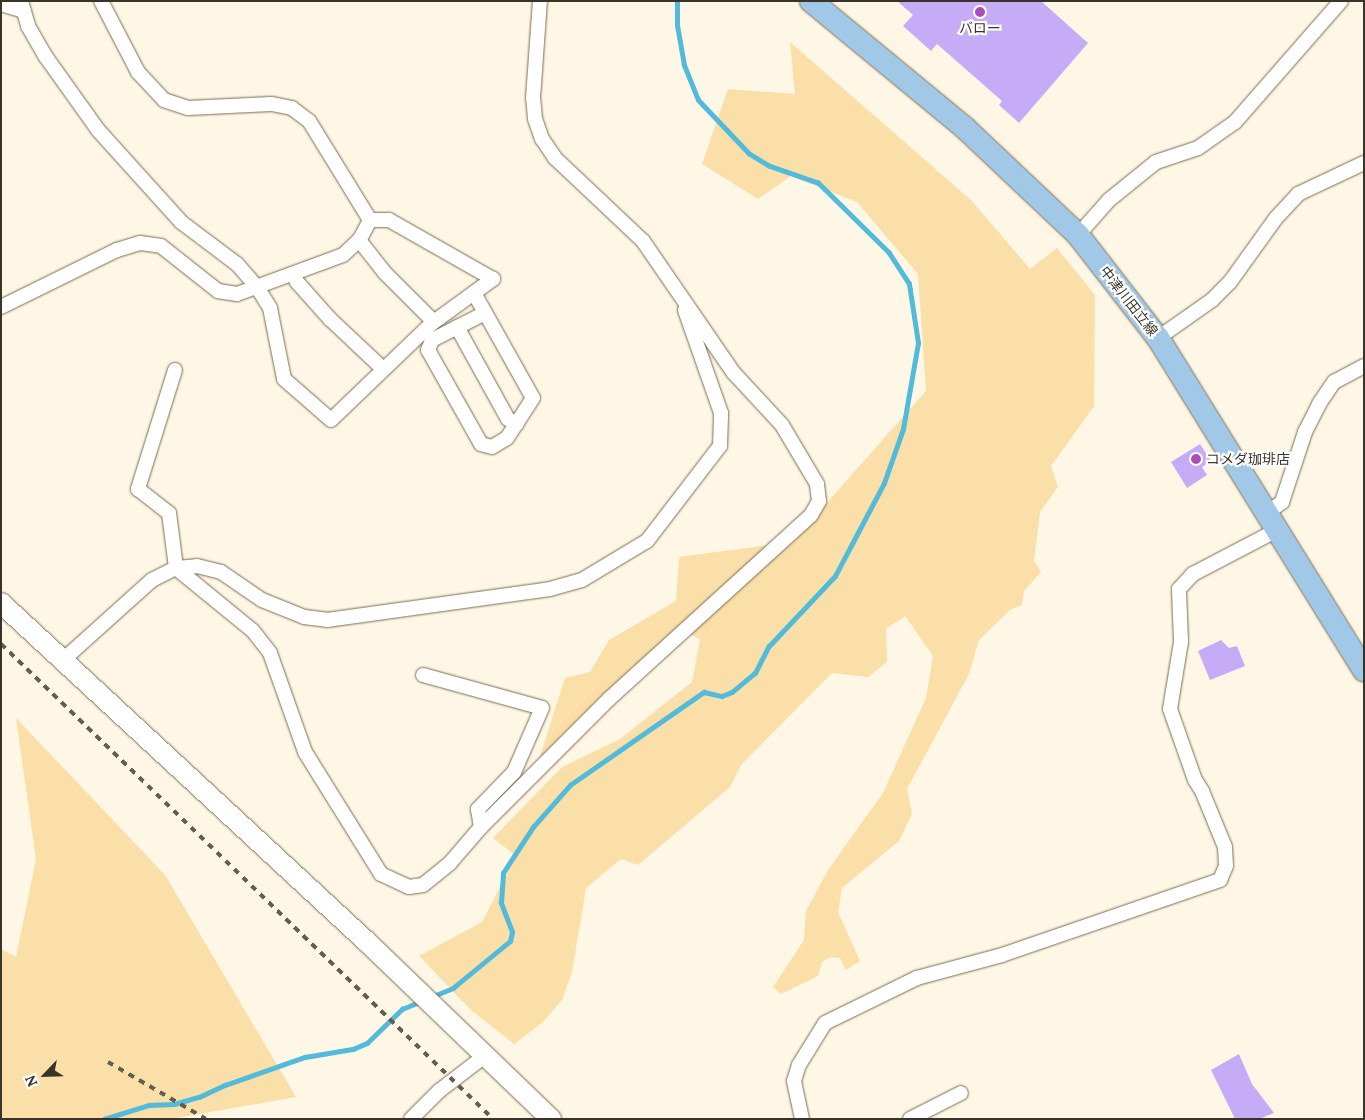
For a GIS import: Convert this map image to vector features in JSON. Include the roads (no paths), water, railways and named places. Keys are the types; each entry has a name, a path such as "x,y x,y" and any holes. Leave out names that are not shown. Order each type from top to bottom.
{"main road":[{"name":"中津川田立線","path":"811,2 965,128 1078,235 1158,338 1364,670"}],"street":[{"path":"101,1 138,72 164,100 188,108 271,104 292,108 309,121 370,220"},
{"path":"175,370 138,489 170,513 176,568 253,631 270,653 305,752 381,874 409,887 423,885 450,863 481,827 610,699 811,516 819,501 817,484 782,425 733,372 643,241 555,158 542,139 535,119 534,98 540,1"},
{"path":"1078,235 1109,200 1156,162 1198,148 1235,122 1341,1"},
{"path":"1,4 22,6 28,26 46,57 98,130 181,222 237,264 257,287 270,308 284,379 331,420 382,368 434,322 492,280 389,220 370,220"},
{"path":"1158,338 1212,300 1230,282 1276,218 1298,194 1364,163"},
{"path":"1,307 117,250 140,243 161,246 218,291 237,294 343,255 359,240 370,220"},
{"path":"359,240 385,273 434,322"},
{"path":"294,274 297,282 330,319 382,368"},
{"path":"474,292 533,398 507,438 492,447 481,444 428,350 432,340 485,312"},
{"path":"63,660 152,580 176,568 197,566 221,572 262,600 304,616 327,620 550,589 582,580 646,541 720,446 721,413 682,300"},
{"path":"457,327 508,419 517,424"},
{"path":"802,1119 794,1081 799,1065 825,1022 917,978 1002,955 1220,880 1226,866 1225,847 1202,791 1195,780 1170,709 1181,642 1179,589 1193,574 1272,521 1282,502 1305,432 1319,404 1334,382 1364,366"},
{"path":"1,602 366,940 551,1119"},
{"path":"423,674 542,708 514,772 478,809 481,827"},
{"path":"411,1119 480,1050"},
{"path":"910,1119 961,1093"}],"waterway":[{"path":"431,997 453,988 510,941 512,932 501,903 503,873 533,827 570,785 704,692 722,696 732,692 755,673 769,646 835,576 884,483 903,429 918,343 909,284 889,253 818,183 769,166 749,154 698,100 684,65 677,26 677,1"},
{"path":"104,1119 149,1105 174,1104 199,1097 225,1085 305,1057 353,1049 367,1043 402,1009 422,1001"}],"railway":[{"path":"1,644 493,1119"},
{"path":"108,1062 206,1119"}],"place":[{"name":"バロー","path":"980,12"},
{"name":"コメダ珈琲店","path":"1196,459"}]}
